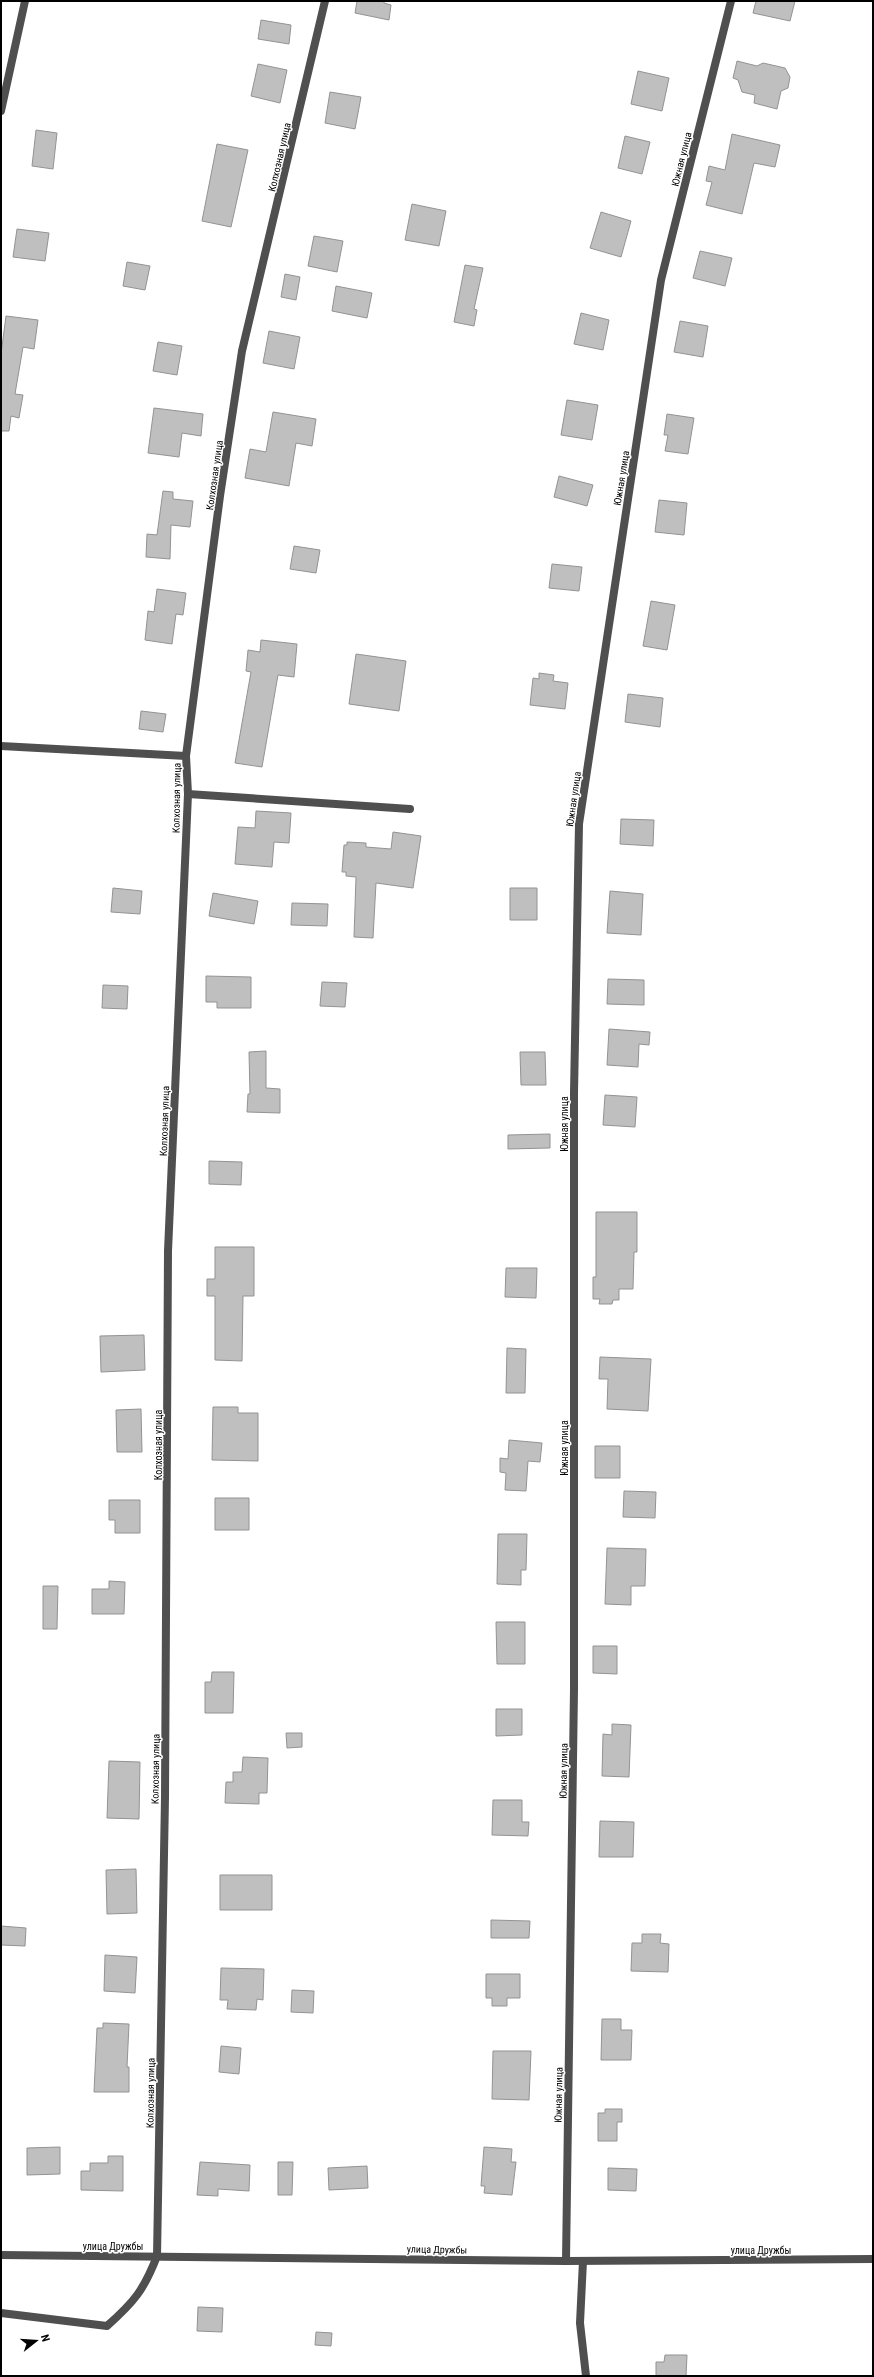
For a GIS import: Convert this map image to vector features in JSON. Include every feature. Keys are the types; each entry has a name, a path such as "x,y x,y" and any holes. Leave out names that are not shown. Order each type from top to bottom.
{"street":[{"path":"1,111 25,1"},
{"name":"Колхозная улица","path":"158,2256 165,1797 168,1251 188,794 186,756 220,496 242,351 326,1"},
{"name":"Южная улица","path":"566,2261 574,1689 574,1093 579,824 661,280 731,1"},
{"path":"1,746 186,756"},
{"path":"188,794 410,809"},
{"name":"улица Дружбы","path":"1,2255 566,2261 873,2259"},
{"path":"1,2313 107,2326 130,2306 147,2283 158,2256"},
{"path":"584,2261 580,2323 586,2376"}],"building":[{"path":"357,1 384,1 384,3 391,5 389,20 355,13"},
{"path":"756,1 795,1 790,21 753,13"},
{"path":"261,20 291,25 289,44 258,39"},
{"path":"737,61 757,66 763,63 785,68 790,77 788,88 781,91 777,109 754,103 755,95 742,92 738,80 733,78"},
{"path":"258,64 287,70 280,103 251,96"},
{"path":"638,71 669,78 662,111 631,104"},
{"path":"330,92 361,97 355,129 325,123"},
{"path":"36,130 57,133 53,169 32,166"},
{"path":"732,134 780,145 775,167 754,163 742,214 706,205 712,182 706,181 709,166 725,170"},
{"path":"625,136 650,142 642,174 618,168"},
{"path":"217,144 248,150 231,227 202,221"},
{"path":"412,204 446,211 439,246 405,240"},
{"path":"601,212 631,221 621,257 590,248"},
{"path":"17,229 49,233 45,261 13,257"},
{"path":"314,236 343,241 337,272 308,266"},
{"path":"700,251 732,258 725,286 693,278"},
{"path":"127,262 150,266 145,290 123,286"},
{"path":"465,265 483,268 474,309 477,310 474,326 454,322"},
{"path":"285,274 300,277 296,300 281,297"},
{"path":"336,286 372,293 367,318 332,311"},
{"path":"581,313 609,320 603,350 574,344"},
{"path":"6,316 38,320 34,349 23,347 15,394 23,395 19,418 11,416 9,431 1,431 1,354"},
{"path":"680,321 708,326 703,357 674,352"},
{"path":"269,331 300,337 294,369 263,363"},
{"path":"158,342 182,346 177,375 153,371"},
{"path":"567,400 598,405 592,440 561,435"},
{"path":"154,408 203,414 201,436 182,433 179,457 148,453"},
{"path":"273,412 316,419 312,446 296,443 289,486 245,478 250,449 266,452"},
{"path":"667,414 694,418 688,454 665,451 668,435 664,435"},
{"path":"559,476 593,485 587,506 554,497"},
{"path":"163,491 173,492 173,499 193,501 190,527 171,525 170,559 146,557 147,534 157,535"},
{"path":"659,500 687,503 684,535 655,532"},
{"path":"294,546 320,550 316,573 290,569"},
{"path":"552,564 582,567 579,591 549,588"},
{"path":"157,589 186,593 183,615 176,614 172,644 145,640 148,611 154,612"},
{"path":"651,601 675,605 667,650 643,646"},
{"path":"261,640 297,644 294,677 278,675 262,767 235,763 251,672 246,671 248,650 260,652"},
{"path":"356,654 406,661 399,711 349,704"},
{"path":"539,673 554,675 553,681 568,683 565,709 530,705 533,678 539,679"},
{"path":"628,694 663,698 660,727 625,722"},
{"path":"141,711 166,714 163,732 139,729"},
{"path":"256,811 291,813 289,843 274,842 272,867 235,864 238,827 255,828"},
{"path":"621,819 654,820 653,846 620,844"},
{"path":"393,832 421,836 413,888 376,883 373,938 354,937 356,877 346,876 346,872 342,872 344,845 347,845 347,842 366,843 366,847 391,849"},
{"path":"113,888 142,891 140,914 111,912"},
{"path":"510,888 537,888 537,920 510,920"},
{"path":"610,891 643,894 641,935 607,933"},
{"path":"213,893 258,901 254,924 209,916"},
{"path":"292,903 328,904 327,926 291,925"},
{"path":"206,976 251,977 251,1008 217,1008 217,1002 206,1002"},
{"path":"608,979 644,980 644,1005 607,1004"},
{"path":"322,982 347,983 345,1007 320,1006"},
{"path":"103,985 128,986 127,1009 102,1008"},
{"path":"609,1029 650,1032 649,1045 639,1044 638,1067 607,1065"},
{"path":"266,1051 266,1088 280,1089 280,1113 247,1112 248,1094 250,1094 249,1052"},
{"path":"520,1052 545,1052 546,1085 521,1085"},
{"path":"605,1095 637,1097 635,1127 603,1125"},
{"path":"550,1134 550,1148 508,1149 508,1135"},
{"path":"209,1161 242,1162 241,1185 209,1184"},
{"path":"596,1212 637,1212 637,1252 634,1252 633,1289 619,1289 619,1300 613,1300 612,1304 599,1304 600,1299 593,1299 593,1277 596,1277"},
{"path":"215,1247 254,1247 254,1296 243,1296 242,1361 215,1360 215,1296 207,1296 207,1279 215,1279"},
{"path":"506,1268 537,1268 536,1298 505,1297"},
{"path":"144,1335 145,1370 101,1372 100,1336"},
{"path":"507,1348 526,1349 525,1393 506,1393"},
{"path":"600,1357 651,1359 648,1411 607,1409 608,1379 599,1379"},
{"path":"213,1407 238,1407 238,1413 258,1413 258,1461 212,1460"},
{"path":"141,1409 142,1452 117,1452 116,1410"},
{"path":"509,1440 542,1443 540,1462 528,1461 526,1491 505,1490 506,1473 500,1472 500,1458 508,1459"},
{"path":"595,1446 620,1446 620,1478 595,1478"},
{"path":"624,1491 656,1492 655,1518 623,1517"},
{"path":"215,1498 249,1498 249,1530 215,1530"},
{"path":"109,1500 140,1500 140,1533 115,1533 115,1520 109,1520"},
{"path":"498,1534 527,1534 526,1570 521,1570 521,1585 497,1584"},
{"path":"607,1548 646,1549 645,1586 631,1586 631,1605 605,1604"},
{"path":"109,1581 125,1582 124,1614 92,1614 92,1589 109,1589"},
{"path":"43,1586 58,1586 57,1629 43,1629"},
{"path":"496,1622 525,1622 525,1664 497,1664"},
{"path":"593,1646 617,1646 617,1674 593,1673"},
{"path":"212,1672 234,1672 233,1713 205,1713 205,1682 211,1682"},
{"path":"496,1709 522,1709 522,1735 496,1736"},
{"path":"612,1724 631,1725 629,1777 602,1776 603,1734 612,1735"},
{"path":"286,1733 302,1733 302,1747 287,1748"},
{"path":"243,1757 268,1758 267,1793 259,1793 259,1804 225,1803 226,1782 233,1782 233,1772 242,1772"},
{"path":"109,1761 140,1762 139,1819 107,1818"},
{"path":"493,1800 522,1800 522,1822 529,1822 528,1836 492,1835"},
{"path":"600,1821 634,1822 633,1857 599,1857"},
{"path":"136,1869 137,1913 107,1914 106,1870"},
{"path":"220,1875 272,1875 272,1910 220,1910"},
{"path":"491,1920 530,1921 529,1938 491,1938"},
{"path":"1,1926 26,1928 25,1946 1,1945"},
{"path":"642,1934 661,1934 660,1943 669,1944 668,1972 631,1971 632,1943 642,1943"},
{"path":"105,1955 137,1957 135,1993 104,1991"},
{"path":"221,1968 264,1969 263,2000 257,1999 256,2010 227,2009 228,2000 220,2000"},
{"path":"486,1974 520,1974 520,1998 507,1998 507,2006 492,2006 492,1998 486,1998"},
{"path":"292,1990 314,1991 313,2013 291,2012"},
{"path":"602,2019 621,2019 621,2030 632,2030 631,2060 601,2060"},
{"path":"103,2023 129,2024 127,2067 129,2067 129,2092 94,2092 97,2028 103,2028"},
{"path":"221,2046 241,2048 239,2074 219,2072"},
{"path":"493,2051 531,2051 529,2100 492,2099"},
{"path":"605,2109 622,2109 622,2122 617,2122 617,2141 598,2141 598,2113 605,2113"},
{"path":"60,2147 60,2174 27,2175 27,2148"},
{"path":"484,2147 512,2149 511,2162 516,2162 512,2195 484,2193 485,2186 481,2186"},
{"path":"108,2156 123,2156 123,2191 81,2190 81,2171 90,2171 90,2163 108,2163"},
{"path":"200,2162 250,2165 249,2191 218,2189 218,2196 197,2195"},
{"path":"278,2162 293,2162 292,2195 278,2195"},
{"path":"367,2166 368,2188 329,2190 328,2168"},
{"path":"608,2168 637,2169 636,2191 608,2190"},
{"path":"198,2307 223,2308 222,2332 197,2331"},
{"path":"316,2332 332,2333 331,2346 315,2345"},
{"path":"665,2355 687,2355 686,2376 656,2376 656,2362 664,2362"}]}
